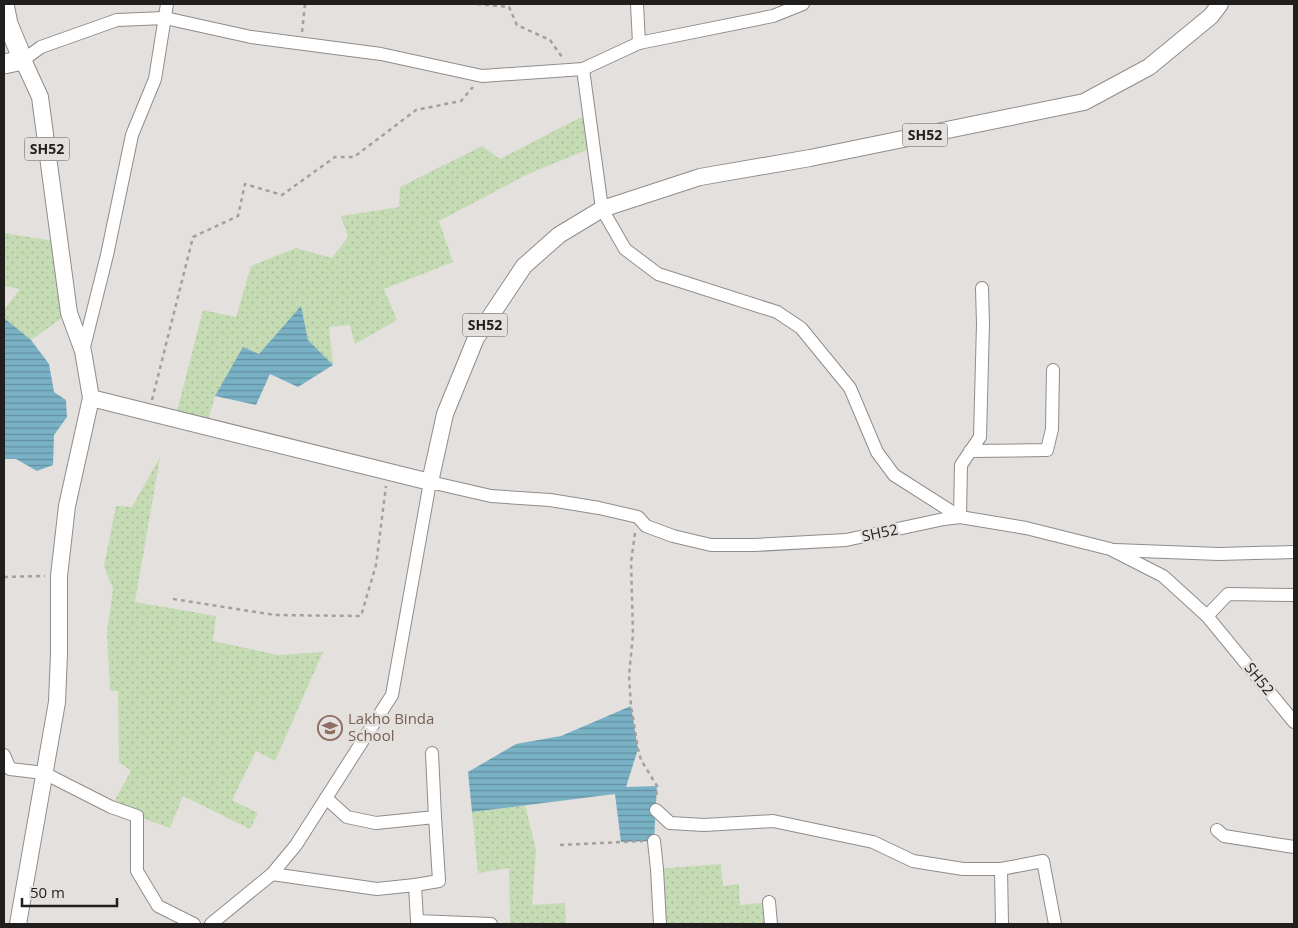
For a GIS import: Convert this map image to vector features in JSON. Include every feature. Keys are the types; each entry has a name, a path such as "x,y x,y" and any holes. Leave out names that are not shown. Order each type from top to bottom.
{"highway":[{"path":"4,4 8,24 23,60 4,64"}],"main road":[{"name":"SH52","path":"23,60 40,97 69,313 83,351 91,398 430,482 445,414 476,338 524,266 559,235 602,209 700,177 810,158 1084,102 1149,67 1211,16 1220,4"},
{"path":"18,924 56,702 59,654 59,576 67,506 91,398"}],"street":[{"path":"83,351 107,255 132,135 155,79 167,4"},
{"path":"638,4 639,43"},
{"path":"23,60 41,47 117,20 165,18 251,37 381,54 482,76 577,69 639,43 772,16 804,4"},
{"path":"577,69 602,209 626,249 658,274 777,312 801,328 850,388 877,452 894,475 960,517"},
{"path":"960,517 961,465 980,437 982,288"},
{"path":"970,451 1047,450 1052,429 1053,370"},
{"path":"210,924 272,874 296,845 392,695 430,482"},
{"name":"SH52","path":"430,482 490,496 550,500 599,508 638,517 646,526 673,536 711,546 846,540 960,517 1026,528 1110,549 1163,576 1207,616 1294,722"},
{"path":"1110,549 1219,554 1294,552"},
{"path":"1207,616 1228,594 1294,595"},
{"path":"272,874 377,889 439,881 432,753"},
{"path":"4,755 10,768 44,773 112,807 137,816 137,871 158,906 194,924"},
{"path":"326,798 347,817 376,823 435,817"},
{"path":"656,810 670,823 704,825 773,821 873,842 913,861 963,869 1001,869 1043,861 1055,924"},
{"path":"1217,830 1224,836 1294,847"},
{"path":"654,841 660,924"},
{"path":"1001,869 1002,924"},
{"path":"415,884 417,921 491,924"},
{"path":"769,902 771,924"}],"path":[{"path":"300,44 305,4"},
{"path":"477,4 509,7 517,25 550,40 577,69"},
{"path":"149,412 193,237 238,216 245,184 282,195 335,157 354,157 416,110 461,101 482,76"},
{"path":"173,599 275,615 361,616 376,565 388,472"},
{"path":"638,517 631,562 633,634 629,676 631,706 638,749 657,786"},
{"path":"4,577 59,576"},
{"path":"560,845 634,842"}],"green space":[{"path":"589,113 594,147 528,174 439,221 453,262 384,289 397,320 355,344 350,325 329,327 333,365 308,340 301,307 258,355 244,348 215,396 206,427 175,419 203,310 236,317 251,266 296,248 332,258 348,237 341,216 399,207 400,187 482,146 500,159"},
{"path":"4,233 60,242 69,313 31,340 4,318 4,310 20,289 4,286"},
{"path":"160,457 135,602 216,616 213,641 278,655 323,652 275,761 256,751 232,800 258,813 250,829 183,796 170,828 111,807 131,771 119,762 118,691 110,691 107,632 113,589 104,566 116,506 132,507"},
{"path":"525,805 536,850 532,905 565,903 566,924 510,924 509,868 478,873 472,812"},
{"path":"721,864 723,886 739,884 740,905 769,902 771,924 660,924 657,869"}],"water":[{"path":"301,306 308,340 333,365 298,387 270,374 256,405 215,396 243,347 259,354"},
{"path":"4,318 31,340 49,364 54,392 66,400 67,417 54,435 53,465 37,471 16,459 4,459"},
{"path":"631,706 638,749 626,787 657,786 654,841 621,842 615,794 472,812 468,772 516,744 561,736"}],"place":[{"name":"Lakho Binda School","path":"330,728"}]}
